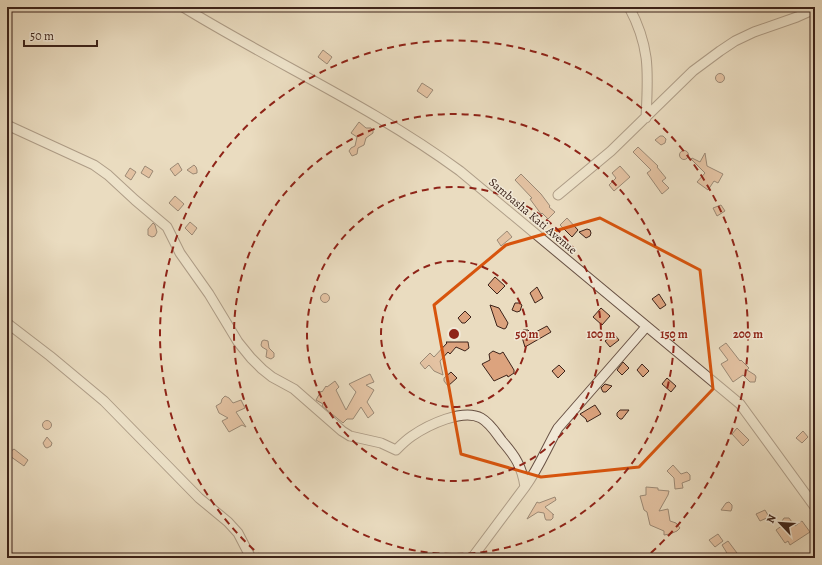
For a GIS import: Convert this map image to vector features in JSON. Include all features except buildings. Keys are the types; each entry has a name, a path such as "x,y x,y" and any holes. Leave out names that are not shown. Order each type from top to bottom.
{"street":[{"name":"Sambasha Kati Avenue","path":"183,7 372,113 441,157 508,210 646,327 740,404 815,507"},
{"path":"629,7 637,22 644,43 647,63 646,118"},
{"path":"558,195 611,151 693,71 735,41 754,32 815,9"},
{"path":"7,125 94,165 108,175 167,227 180,253 209,294 238,342 251,358 267,373 294,389 342,431 350,436 381,443 396,450 411,436 427,427 461,415 470,415 481,418 490,426 519,463 523,474 525,487"},
{"path":"7,323 50,356 104,401 199,498 238,532 251,558"},
{"path":"472,558 525,487 540,463 548,444 558,428 646,327"}],"highlighted area":[{"path":"600,218 700,270 713,389 639,467 541,477 461,454 434,305 506,245"}]}
